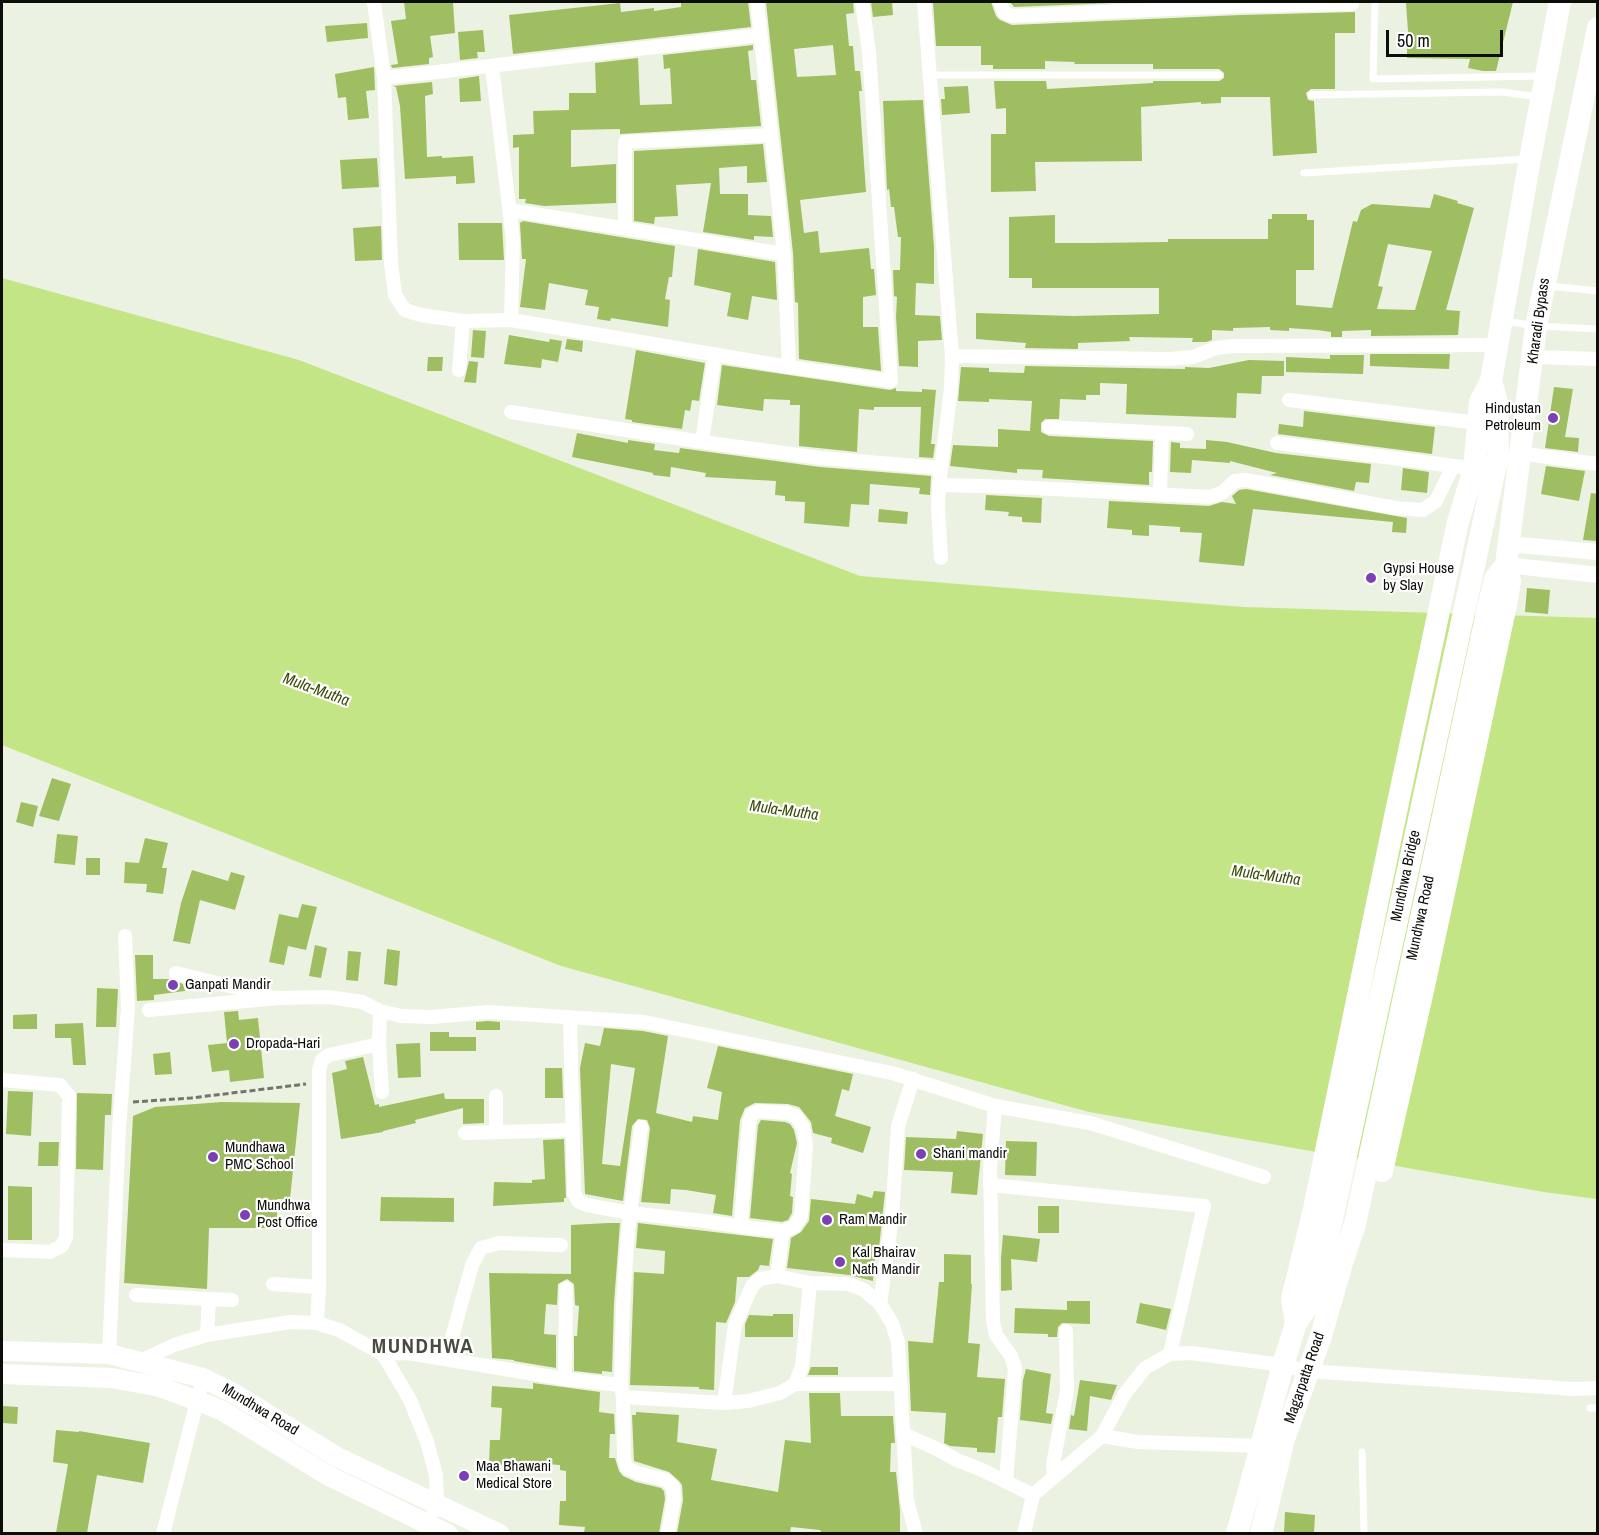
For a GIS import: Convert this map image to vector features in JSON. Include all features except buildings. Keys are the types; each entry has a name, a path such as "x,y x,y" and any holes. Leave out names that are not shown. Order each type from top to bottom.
{"highway":[{"path":"1283,1365 1296,1323 1309,1304 1323,1214 1396,812 1458,522 1463,467 1478,423 1480,402 1491,381 1560,2"},
{"name":"Kharadi Bypass","path":"1507,555 1543,285 1598,28"},
{"name":"Mundhwa Bridge","path":"1323,1214 1498,455 1497,403 1491,381"},
{"name":"Mundhwa Road","path":"1361,1228 1495,612 1510,581 1507,555"},
{"name":"Magarpatta Road","path":"1261,1533 1284,1439 1307,1371 1322,1336 1339,1272 1361,1228"},
{"name":"Magarpatta Road","path":"1234,1533 1283,1365"}],"main road":[{"name":"Mundhwa Road","path":"2,1351 109,1354 203,1378 337,1457 500,1533"},
{"name":"Mundhwa Road","path":"2,1374 112,1378 160,1387 223,1411 327,1475 439,1529"}],"street":[{"path":"374,2 384,78 395,295 405,310 421,315 463,321 511,320 789,367 891,381 869,52 862,2"},
{"path":"757,2 784,254 789,367"},
{"path":"924,2 952,356 951,388 939,485 941,558"},
{"path":"1000,2 1004,12 1012,16 1273,3 1352,4"},
{"path":"384,78 759,35"},
{"path":"492,66 513,240 511,320"},
{"path":"625,228 625,142 771,135"},
{"path":"509,210 784,254"},
{"path":"459,370 463,321"},
{"path":"952,356 1169,359 1193,357 1216,348 1234,346 1497,345"},
{"path":"702,442 715,354"},
{"path":"1533,357 1598,359"},
{"path":"1289,400 1478,423"},
{"path":"511,412 821,458 941,468"},
{"path":"1049,427 1187,434"},
{"path":"1160,494 1162,433"},
{"path":"1277,443 1463,467"},
{"path":"1519,453 1598,464"},
{"path":"939,485 1217,496 1235,481 1246,480 1395,508 1423,510 1436,501 1463,467"},
{"path":"1507,555 1598,552"},
{"path":"1507,555 1598,575"},
{"path":"109,1354 128,1008 125,936"},
{"path":"176,973 278,998"},
{"path":"149,1010 278,998 329,997 362,1002 380,1011 412,1016 432,1017 488,1012 644,1022 881,1070 995,1106 1090,1123 1264,1177"},
{"path":"380,1011 379,1044 382,1092"},
{"path":"570,1017 574,1193 578,1201 587,1205 630,1213 750,1228 783,1231 794,1227 801,1216 806,1145 804,1127 796,1116 759,1111 752,1114 749,1123 741,1214 744,1225 750,1228"},
{"path":"316,1323 319,1287 322,1060 328,1055 379,1044"},
{"path":"880,1304 892,1217 898,1126 913,1079"},
{"path":"2,1080 60,1085 69,1096 66,1237 62,1246 50,1251 2,1250"},
{"path":"496,1096 496,1132"},
{"path":"995,1106 990,1185 993,1321 996,1335 1011,1356 1015,1368 1006,1482"},
{"path":"641,1127 625,1265 622,1391 624,1459 627,1468 666,1480 673,1487 668,1533"},
{"path":"465,1132 573,1130"},
{"path":"990,1185 1204,1206 1170,1354"},
{"path":"777,1276 783,1231"},
{"path":"447,1359 472,1265 481,1248 499,1243 561,1245"},
{"path":"724,1403 735,1325 752,1286 760,1279 777,1276 810,1283 848,1284 864,1290 880,1304 892,1323 898,1342 907,1500 916,1533"},
{"path":"795,1384 802,1367 810,1283"},
{"path":"273,1284 319,1287"},
{"path":"565,1379 566,1288"},
{"path":"136,1295 232,1300"},
{"path":"207,1335 209,1299"},
{"path":"138,1362 174,1345 207,1335 290,1322 316,1323 339,1330 383,1354 408,1353 565,1379 622,1391 724,1403 748,1401 780,1394 795,1384 901,1384"},
{"path":"1054,1477 1053,1464 1067,1391 1066,1331"},
{"path":"1024,1533 1033,1496 1102,1436 1124,1395 1145,1368 1170,1354 1191,1353 1283,1365 1307,1371 1575,1389 1598,1388"},
{"path":"383,1354 410,1400 427,1442 436,1475 439,1529"},
{"path":"163,1533 203,1378"},
{"path":"903,1434 1033,1496"},
{"path":"1102,1436 1138,1442 1261,1446"}],"lane":[{"path":"1375,2 1373,79 1543,87"},
{"path":"929,75 1219,75"},
{"path":"1311,95 1502,92 1543,87"},
{"path":"1304,173 1530,159"},
{"path":"1543,285 1598,291"},
{"path":"1501,321 1536,326 1598,329"},
{"path":"1362,1452 1365,1533"}],"path":[{"path":"121,1103 191,1098 320,1083"}],"water":[{"name":"Mula-Mutha","path":"2,278 299,360 860,576 1244,607 1597,618 1597,1199 1544,1192 1089,1112 561,966 2,745"}],"place":[{"name":"Hindustan Petroleum","path":"1553,418"},
{"name":"Gypsi House by Slay","path":"1371,578"},
{"name":"Ganpati Mandir","path":"173,985"},
{"name":"Dropada-Hari","path":"234,1044"},
{"name":"Shani mandir","path":"921,1154"},
{"name":"Mundhawa PMC School","path":"213,1157"},
{"name":"Mundhwa Post Office","path":"245,1215"},
{"name":"Ram Mandir","path":"827,1220"},
{"name":"Kal Bhairav Nath Mandir","path":"840,1262"},
{"name":"Maa Bhawani Medical Store","path":"464,1476"}],"district":[{"name":"MUNDHWA","path":"423,1347"}]}
